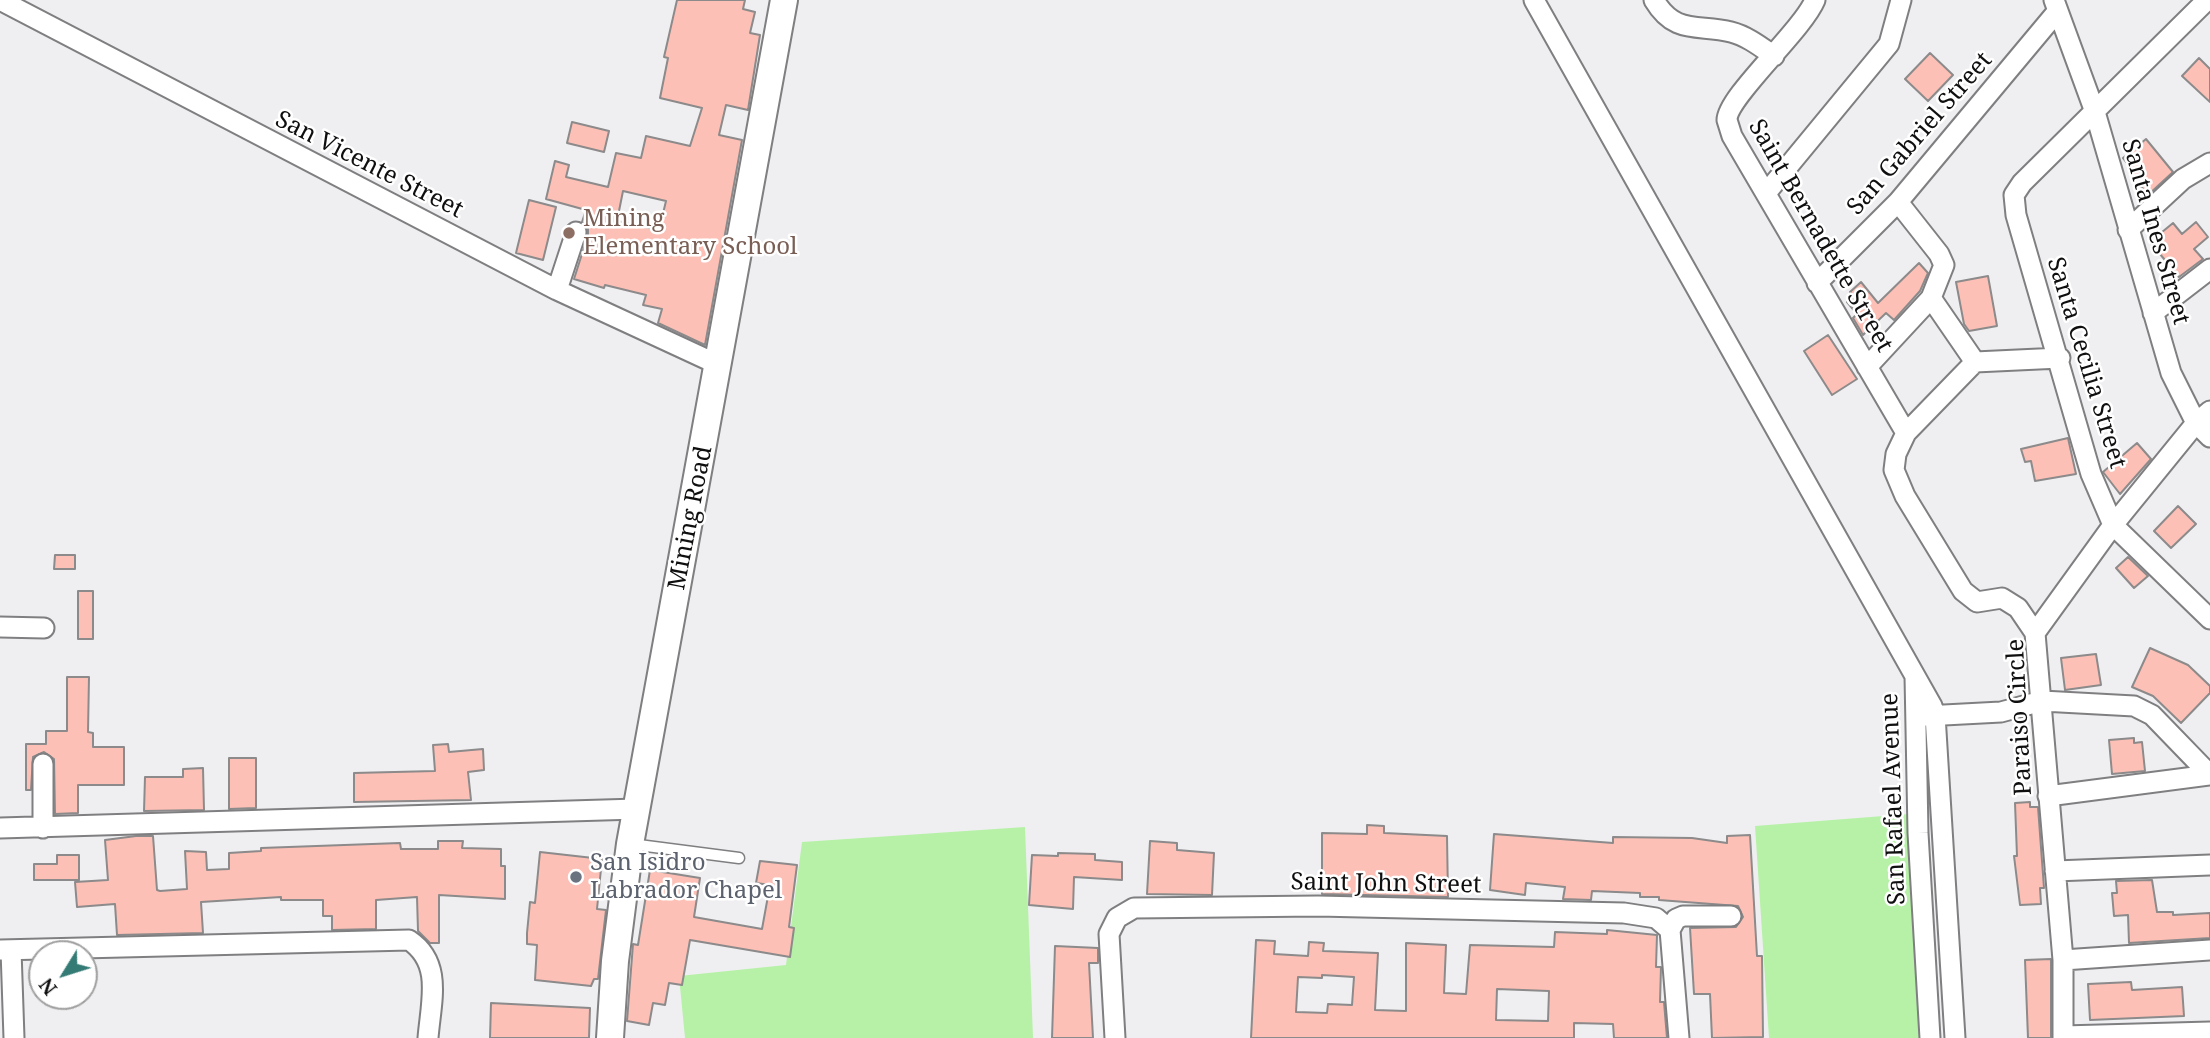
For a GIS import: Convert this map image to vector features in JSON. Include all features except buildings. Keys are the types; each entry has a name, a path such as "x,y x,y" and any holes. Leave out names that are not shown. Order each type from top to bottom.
{"street":[{"name":"San Vicente Street","path":"0,0 556,290 719,365"},
{"name":"Mining Road","path":"610,1038 615,961 630,844 785,0"},
{"name":"San Rafael Avenue","path":"1534,0 1914,675 1926,716 1946,890 1955,1038"},
{"path":"1654,0 1669,20 1679,25 1733,32 1774,55"},
{"name":"Saint Bernadette Street","path":"1815,0 1803,21 1726,116 1732,136 1906,433"},
{"path":"1767,192 1889,44 1900,0"},
{"path":"2095,111 2207,0"},
{"name":"Santa Ines Street","path":"2055,7 2095,111 2127,230 2171,373 2203,417 2210,437"},
{"name":"San Gabriel Street","path":"1817,283 1898,202 2055,7"},
{"name":"Santa Cecilia Street","path":"2095,111 2030,174 2014,195 2016,215 2060,358 2091,474 2113,525 2210,619"},
{"path":"2127,230 2183,179 2210,163"},
{"path":"1867,367 1931,299 1944,265 1939,254 1898,202"},
{"path":"556,290 576,232"},
{"path":"2153,313 2210,269"},
{"path":"1931,299 1975,362"},
{"path":"2035,633 2018,608 2002,598 1977,602 1969,598 1898,482 1894,470 1896,454 1906,433 1975,362 2060,358"},
{"name":"Paraiso Circle","path":"2063,1037 2063,960 2035,633 2113,525 2203,417"},
{"path":"0,627 44,628"},
{"path":"1926,716 2001,712 2042,701 2134,706 2152,715 2210,775"},
{"name":"San Rafael Avenue","path":"1926,716 1922,890 1930,1038"},
{"path":"43,764 43,828"},
{"path":"2048,796 2210,775"},
{"path":"0,828 636,809"},
{"path":"2055,871 2210,865"},
{"path":"1922,890 1946,890"},
{"name":"Saint John Street","path":"1115,1038 1110,934 1117,918 1134,908 1291,906 1624,913 1656,918 1670,930"},
{"path":"1679,1038 1670,930 1676,919 1683,916 1731,916"},
{"path":"14,1038 5,950 409,940 424,951 433,972 428,1038"},
{"path":"2063,960 2210,950"},
{"path":"2063,1037 2210,1032"}],"lane":[{"path":"630,844 738,858"}],"green space":[{"path":"1909,814 1922,1038 1769,1038 1755,826"},
{"path":"1025,827 1033,1038 685,1038 679,976 786,965 802,842"}],"place":[{"name":"Mining Elementary School","path":"569,233"},
{"name":"San Isidro Labrador Chapel","path":"576,877"}]}
